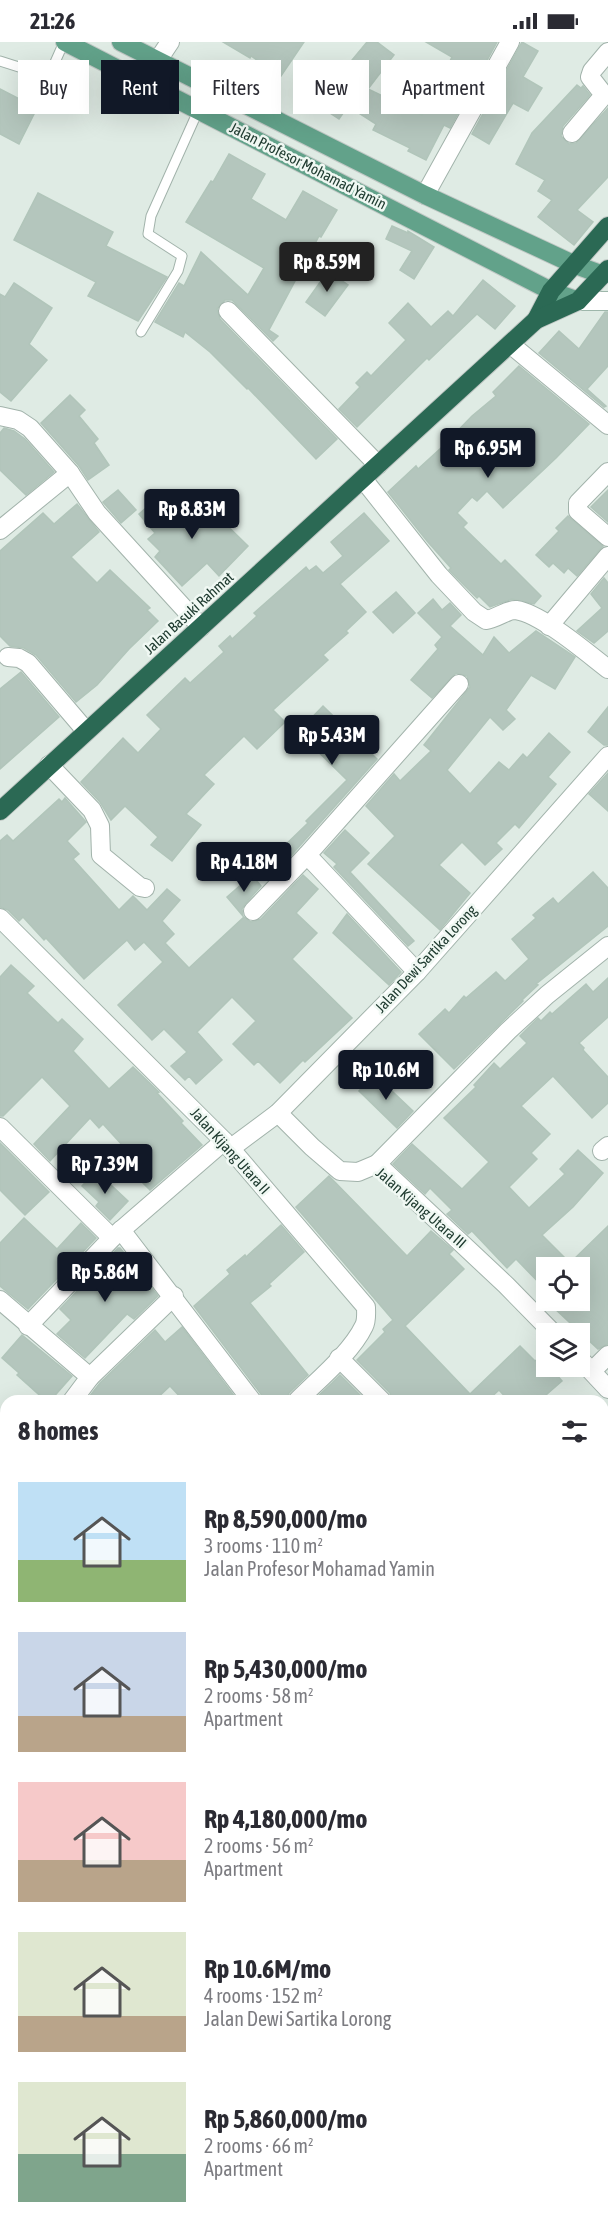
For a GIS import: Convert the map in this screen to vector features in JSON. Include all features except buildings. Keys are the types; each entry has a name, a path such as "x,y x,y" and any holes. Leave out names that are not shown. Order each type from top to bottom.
{"highway":[{"path":"536,320 550,291 608,226"},
{"path":"536,320 578,301 606,274"},
{"name":"Jalan Basuki Rahmat","path":"0,810 536,320"}],"main road":[{"name":"Jalan Profesor Mohamad Yamin","path":"65,42 191,107"},
{"name":"Jalan Profesor Mohamad Yamin","path":"121,42 158,60"},
{"name":"Jalan Profesor Mohamad Yamin","path":"179,71 425,195 573,264 606,274"},
{"name":"Jalan Profesor Mohamad Yamin","path":"204,114 550,291 578,301"}],"street":[{"path":"158,60 170,42"},
{"path":"425,195 510,42"},
{"path":"572,134 604,95 590,77 592,71 608,52"},
{"path":"578,301 608,302"},
{"path":"228,311 378,465"},
{"path":"510,344 608,425"},
{"path":"0,416 18,420 30,428 70,473 98,513 201,627"},
{"path":"608,472 578,503 577,508 608,537"},
{"path":"0,530 70,473"},
{"path":"363,479 440,575 474,612 486,620 496,619 508,611 517,610 558,630 608,669"},
{"path":"549,626 608,556"},
{"path":"8,657 19,658 28,663 86,731"},
{"path":"253,911 307,855 459,684"},
{"name":"Jalan Dewi Sartika Lorong","path":"28,1326 117,1234 228,1145 278,1113 417,972 608,756"},
{"path":"49,765 92,810 100,826 101,855 140,887 145,888"},
{"path":"307,855 417,972"},
{"name":"Jalan Kijang Utara II","path":"0,918 228,1145 366,1307 364,1326 339,1358 303,1395"},
{"path":"377,1164 508,1031 547,995 608,946"},
{"name":"Jalan Kijang Utara III","path":"278,1113 312,1147 340,1170 358,1172 377,1164 543,1323"},
{"path":"0,1127 117,1234 174,1296 248,1395"},
{"path":"76,1395 90,1377 174,1296"},
{"path":"0,1300 90,1377"},
{"path":"590,1362 608,1355"},
{"path":"339,1358 375,1395"},
{"path":"590,1369 608,1389"}],"lane":[{"path":"0,61 44,75 52,69 65,42"},
{"path":"141,332 178,271 182,256 148,234 151,216 197,114"}]}
